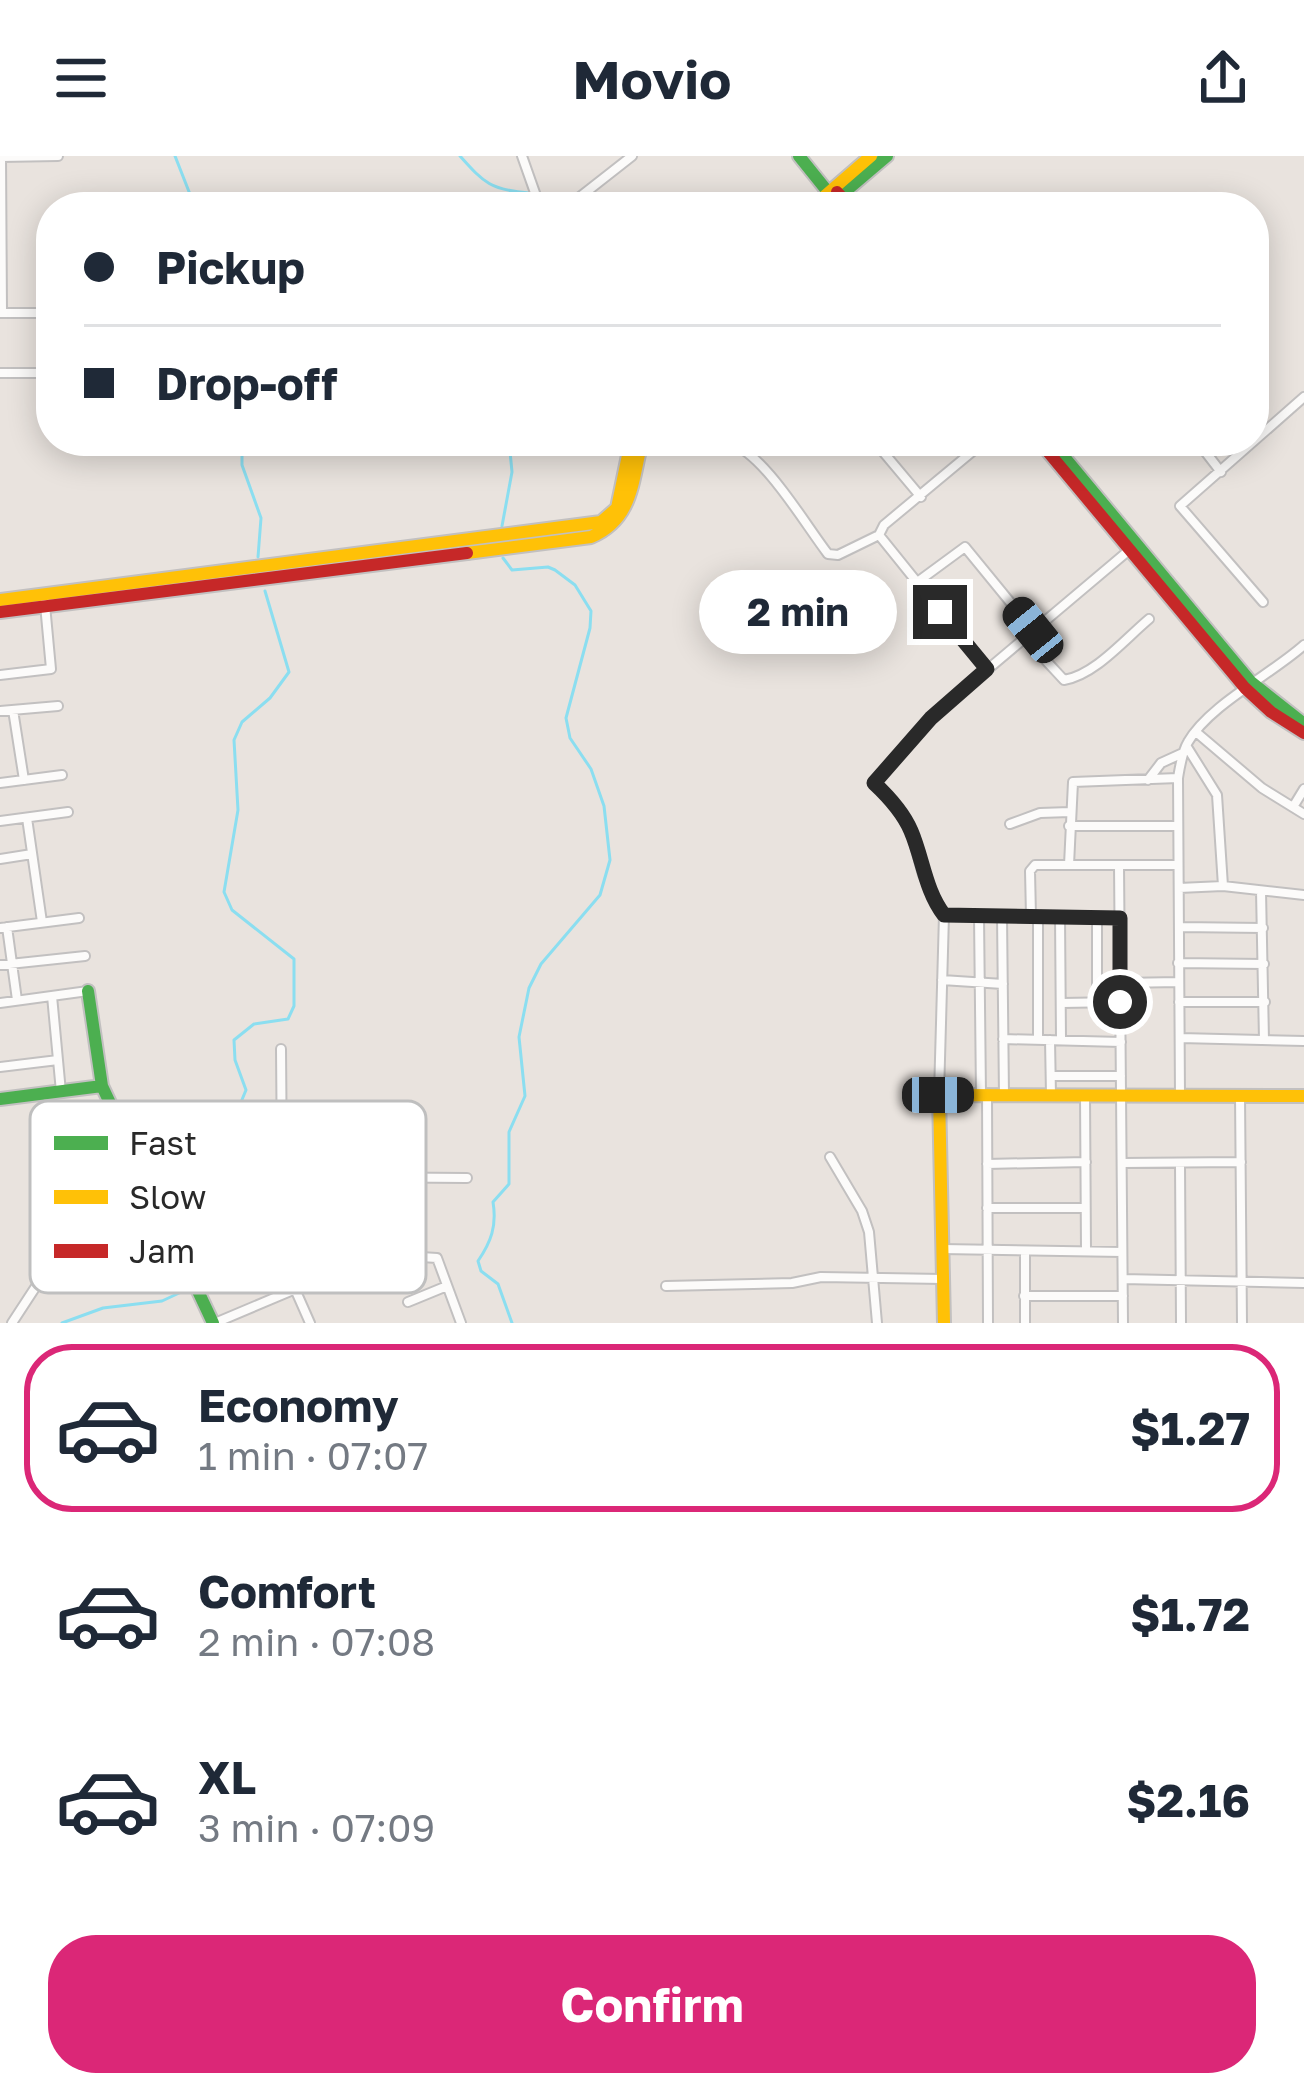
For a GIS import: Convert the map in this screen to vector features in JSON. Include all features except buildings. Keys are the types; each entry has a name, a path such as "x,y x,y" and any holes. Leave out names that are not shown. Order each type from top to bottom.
{"street":[{"path":"36,313 1,313 1,157 58,156"},
{"path":"522,156 535,192"},
{"path":"586,192 632,156"},
{"path":"799,156 829,192"},
{"path":"836,192 871,156"},
{"path":"838,192 887,156"},
{"path":"0,373 36,373"},
{"path":"1269,429 1304,397"},
{"path":"0,600 44,600 179,584 601,523 616,508 628,456"},
{"path":"331,564 601,534 626,513 639,456"},
{"path":"750,456 831,556 879,535 884,525 968,456"},
{"path":"887,456 921,497"},
{"path":"1056,456 1248,685 1304,733"},
{"path":"1209,456 1221,472"},
{"path":"1239,456 1180,506 1263,602"},
{"path":"879,535 987,669"},
{"path":"916,583 965,547 1033,630"},
{"path":"944,1323 938,1095 944,915 923,875 911,831 874,783 931,718 1132,548"},
{"path":"0,612 44,600"},
{"path":"0,675 52,669 44,600"},
{"path":"1024,637 1069,680 1149,619"},
{"path":"1180,1096 1178,778 1185,750 1196,732 1248,685 1280,667 1304,645"},
{"path":"0,711 58,706"},
{"path":"14,710 23,780"},
{"path":"1282,715 1304,724"},
{"path":"1196,732 1262,788 1304,814"},
{"path":"1147,781 1161,764 1185,750"},
{"path":"1185,750 1217,795 1223,886"},
{"path":"0,783 62,776"},
{"path":"1070,865 1070,785 1075,780 1178,778"},
{"path":"1293,807 1304,788"},
{"path":"0,821 68,812"},
{"path":"1010,824 1040,813 1070,812"},
{"path":"27,818 42,922"},
{"path":"1069,826 1178,826"},
{"path":"0,859 32,854"},
{"path":"1119,865 1123,1323"},
{"path":"1038,1039 1032,866 1178,865"},
{"path":"1179,888 1223,886 1304,896"},
{"path":"1261,891 1264,1040"},
{"path":"944,915 1120,918"},
{"path":"979,916 988,1323"},
{"path":"1002,916 1004,1095"},
{"path":"1051,1095 1062,1003 1060,917"},
{"path":"1097,917 1097,1003"},
{"path":"17,1000 4,927 79,919"},
{"path":"1179,927 1263,928"},
{"path":"0,965 85,956"},
{"path":"1178,963 1264,964"},
{"path":"942,980 1004,983"},
{"path":"1120,982 1179,982"},
{"path":"0,1003 88,991 102,1086 109,1101"},
{"path":"52,996 61,1092"},
{"path":"1062,1003 1120,1002"},
{"path":"1179,1002 1265,1002"},
{"path":"1180,1038 1304,1041"},
{"path":"1003,1039 1120,1042"},
{"path":"281,1048 281,1101"},
{"path":"0,1067 58,1060"},
{"path":"1051,1076 1121,1076"},
{"path":"0,1099 102,1086"},
{"path":"938,1095 1304,1096"},
{"path":"1085,1095 1086,1251"},
{"path":"1240,1096 1242,1323"},
{"path":"830,1157 862,1210 869,1232 877,1323"},
{"path":"987,1164 1086,1162"},
{"path":"1122,1163 1241,1162"},
{"path":"1180,1164 1181,1323"},
{"path":"426,1176 467,1178"},
{"path":"987,1208 1085,1208"},
{"path":"942,1249 1122,1252"},
{"path":"1024,1251 1024,1323"},
{"path":"426,1257 436,1258 461,1323"},
{"path":"666,1286 792,1283 820,1277 943,1279"},
{"path":"1123,1279 1304,1283"},
{"path":"408,1302 447,1286"},
{"path":"12,1323 32,1293"},
{"path":"199,1293 214,1323 286,1293"},
{"path":"295,1293 310,1323"},
{"path":"1024,1295 1123,1296"}],"waterway":[{"path":"175,156 189,192"},
{"path":"460,156 489,184 521,192"},
{"path":"242,456 261,518 258,557"},
{"path":"502,526 510,456"},
{"path":"503,558 512,570 555,570 575,585 591,611 566,718 570,738 591,769 604,806 610,860 600,895 541,964 529,988 519,1037 525,1096 509,1132 509,1184 493,1202 492,1233 478,1261 481,1271 498,1284 512,1323"},
{"path":"241,1101 246,1090 235,1060 234,1040 254,1024 288,1019 294,1006 294,959 232,910 224,892 238,810 234,740 242,722 270,698 289,672 265,591"},
{"path":"62,1323 103,1308 162,1301 179,1293"}],"traffic: fast":[{"path":"799,156 828,192"},
{"path":"845,192 887,156"},
{"path":"1063,456 1251,682 1304,724"},
{"path":"88,991 102,1086 109,1101"},
{"path":"0,1099 102,1086"},
{"path":"199,1293 213,1323"}],"traffic: slow":[{"path":"829,192 871,156"},
{"path":"0,600 601,522 617,508 628,456"},
{"path":"467,553 591,537 623,509 638,456"},
{"path":"944,1323 939,1095 1304,1096"}],"traffic: jam":[{"path":"1052,456 1245,688 1304,733"},
{"path":"0,612 467,553"}],"route":[{"path":"940,612 987,669 931,718 874,783 911,831 923,875 944,915 1120,918 1120,1002"}]}
